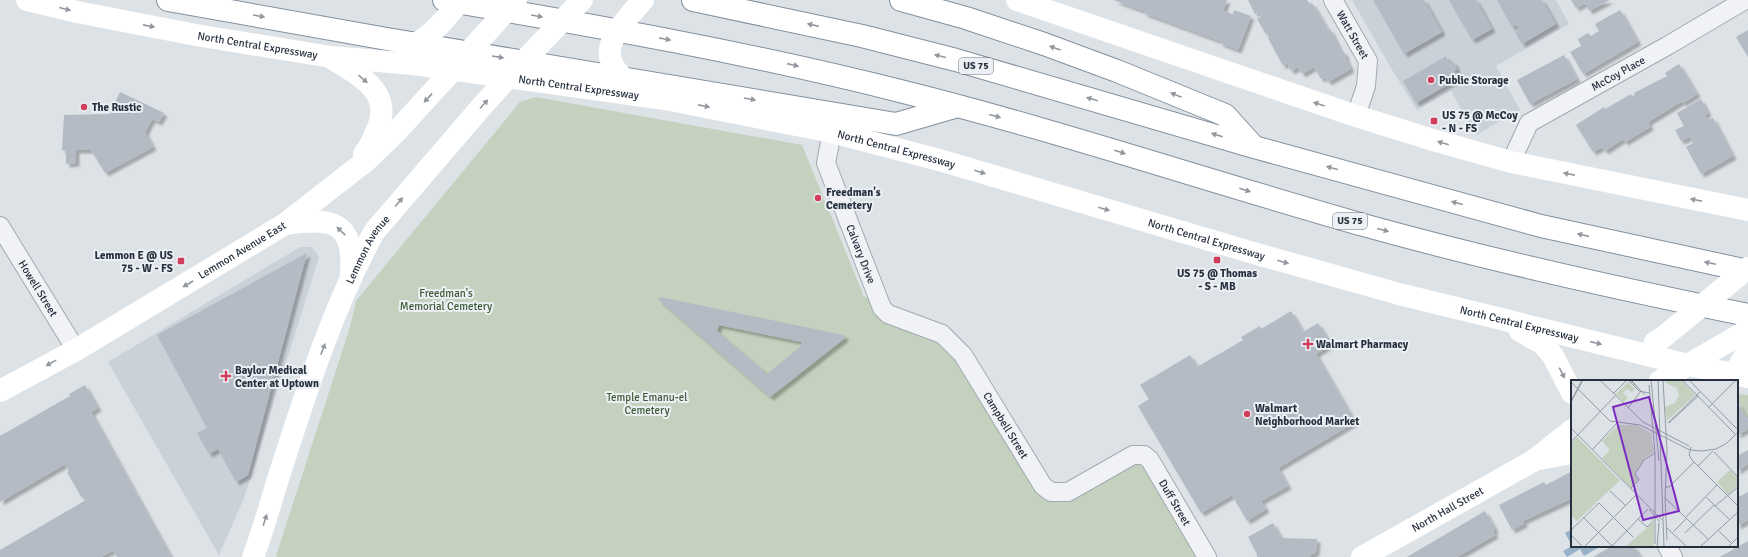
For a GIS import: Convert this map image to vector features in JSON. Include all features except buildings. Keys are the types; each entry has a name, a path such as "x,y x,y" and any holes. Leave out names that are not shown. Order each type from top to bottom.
{"main road":[{"name":"North Central Expressway","path":"27,0 77,12 181,32 331,57 460,62 516,70 832,132 943,161 1250,252 1399,294 1503,321 1688,365 1740,368"},
{"path":"168,0 387,39 896,124 958,106"},
{"name":"US 75","path":"444,0 715,48 833,74 958,106 1423,241 1555,274 1748,315"},
{"path":"331,57 404,48 424,40 461,0"},
{"path":"460,62 516,0"},
{"name":"Lemmon Avenue","path":"254,556 310,383 340,303 374,232 516,70 582,0"},
{"path":"643,0 617,31 610,45 609,54 617,73 626,81 665,99"},
{"name":"US 75","path":"693,0 862,36 956,60 1254,146 1541,226 1748,269"},
{"path":"901,0 966,18 1044,44 1225,115 1254,146"},
{"path":"1017,0 1356,116 1512,162 1722,205 1746,216"},
{"path":"331,57 370,85 378,97 382,111 378,128 366,152 336,184"},
{"name":"Lemmon Avenue East","path":"0,391 76,350 285,224 367,160 396,132 460,62"},
{"path":"285,224 319,220 328,222 339,228 348,238 352,250 351,280"},
{"path":"1626,350 1654,342 1662,338 1748,269"},
{"path":"1503,321 1543,344 1553,356 1571,391"},
{"path":"1662,380 1748,330"},
{"name":"North Hall Street","path":"1362,557 1533,461 1570,436"}],"street":[{"name":"Watt Street","path":"1333,0 1368,60 1366,86 1356,116"},
{"name":"McCoy Place","path":"1512,162 1529,123 1667,46 1745,0"},
{"name":"Calvary Drive","path":"832,132 826,164 882,308"},
{"name":"Howell Street","path":"0,226 76,350"},
{"name":"Campbell Street","path":"882,308 888,314 942,334 963,355 1043,486 1051,492 1068,492 1128,457 1137,454"},
{"name":"Duff Street","path":"1137,454 1144,455 1150,460 1207,557"},
{"path":"1668,547 1673,557"}],"shaded area":[{"path":"1352,0 1556,0 1569,24 1496,66 1520,110 1476,135 1451,91 1417,110"},
{"path":"300,247 312,247 319,257 244,498 219,555 108,362"}],"green space":[{"name":"Temple Emanu-el Cemetery","path":"536,97 802,145 863,294 861,294 921,333 946,346 959,361 1041,493 1130,461 1145,464 1203,557 277,557 276,556 350,327 356,301 520,102"},
{"path":"1738,394 1748,395 1748,419 1738,402"}],"water":[{"path":"1571,530 1571,544 1565,533"},
{"path":"1571,547 1599,547 1584,556 1580,549 1567,557 1563,551"}],"place":[{"name":"Public Storage","path":"1431,80"},
{"name":"The Rustic","path":"84,107"},
{"name":"US 75 @ McCoy - N - FS","path":"1434,121"},
{"name":"Freedman's Cemetery","path":"818,198"},
{"name":"US 75 @ Thomas - S - MB","path":"1217,260"},
{"name":"Lemmon E @ US 75 - W - FS","path":"181,261"},
{"name":"Walmart Pharmacy","path":"1308,344"},
{"name":"Baylor Medical Center at Uptown","path":"226,376"},
{"name":"Walmart Neighborhood Market","path":"1247,414"}],"park label":[{"name":"Freedman's Memorial Cemetery","path":"446,299"}]}
